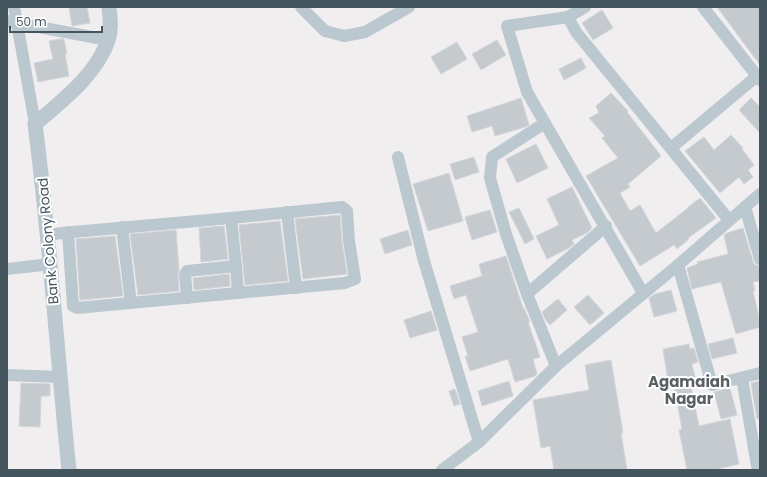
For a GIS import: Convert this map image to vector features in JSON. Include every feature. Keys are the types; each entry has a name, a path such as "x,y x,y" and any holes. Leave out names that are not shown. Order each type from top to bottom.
{"street":[{"path":"14,7 12,22 35,124 78,87 96,64 108,40 111,22 108,7"},
{"path":"301,7 325,32 344,36 365,32 409,7"},
{"path":"585,7 568,17 507,26 527,92 606,226 643,293"},
{"path":"671,148 758,78 703,7"},
{"path":"568,17 576,32 730,220"},
{"path":"12,22 108,40"},
{"path":"544,123 492,157 490,178 506,234 527,294 556,366"},
{"name":"Bank Colony Road","path":"35,124 51,264 69,470"},
{"path":"398,157 424,261 479,442"},
{"path":"442,470 479,442 556,366 678,265 760,194"},
{"path":"48,235 68,232 342,207 347,211 349,241 355,279 345,283 77,308 73,306 68,232"},
{"path":"745,207 760,259"},
{"path":"287,212 296,288"},
{"path":"231,218 238,293"},
{"path":"527,294 606,226"},
{"path":"122,227 131,303"},
{"path":"7,269 51,264"},
{"path":"678,265 712,385 760,374"},
{"path":"187,298 185,274 187,271 236,266"},
{"path":"7,375 60,377"},
{"path":"742,378 758,467"}],"building":[{"path":"69,7 87,7 90,23 72,26"},
{"path":"717,7 760,7 760,65"},
{"path":"602,10 613,28 593,40 582,23"},
{"path":"64,39 69,76 38,82 34,63 53,59 49,41"},
{"path":"497,40 506,55 481,70 472,54"},
{"path":"457,42 467,59 441,74 431,57"},
{"path":"581,58 586,68 564,80 559,69"},
{"path":"611,93 628,111 627,112 661,156 628,184 630,187 620,193 630,211 640,205 656,233 700,198 716,218 688,238 689,239 677,249 674,245 640,266 586,176 618,158 602,138 605,136 589,118 599,113 596,106"},
{"path":"521,98 529,125 495,136 492,126 472,132 467,116"},
{"path":"751,98 760,107 760,133 739,110"},
{"path":"731,135 743,148 742,149 754,165 748,170 753,177 744,184 739,177 720,193 685,151 704,137 714,150"},
{"path":"536,144 548,168 517,183 506,159"},
{"path":"474,157 479,172 455,180 450,164"},
{"path":"449,173 463,221 428,231 413,184"},
{"path":"572,187 592,228 587,233 572,240 574,244 569,248 547,259 536,236 559,225 547,199"},
{"path":"519,208 534,239 525,244 509,212"},
{"path":"490,210 497,232 472,240 465,217"},
{"path":"340,215 347,274 303,279 295,219"},
{"path":"280,221 288,281 245,285 239,225"},
{"path":"224,226 228,259 201,262 199,228"},
{"path":"743,228 753,261 755,265 760,266 760,281 753,282 755,291 753,291 760,327 736,334 721,282 692,289 687,268 698,264 697,262 728,254 724,235"},
{"path":"176,230 179,291 138,295 130,234"},
{"path":"408,230 412,245 385,254 380,239"},
{"path":"115,236 123,296 80,300 76,239"},
{"path":"506,256 523,308 530,322 528,322 540,357 533,359 537,374 535,376 515,382 508,359 470,371 465,356 468,356 462,337 478,332 466,295 454,299 450,286 482,276 479,264"},
{"path":"229,274 230,286 194,290 193,278"},
{"path":"671,290 677,311 654,317 649,298 655,294"},
{"path":"588,295 604,313 590,325 574,307"},
{"path":"558,299 567,310 550,325 542,312"},
{"path":"431,311 437,330 410,338 404,320"},
{"path":"733,338 737,353 712,359 708,344"},
{"path":"689,344 690,349 694,348 698,362 692,364 696,381 690,382 699,426 730,419 739,464 713,470 687,470 679,430 682,429 674,386 669,387 663,349"},
{"path":"611,360 623,433 621,433 627,470 554,470 550,446 541,448 533,400 589,390 585,365"},
{"path":"509,381 513,396 482,406 478,391"},
{"path":"760,381 760,419 757,419 751,383"},
{"path":"21,383 50,384 50,396 41,396 40,427 19,426"},
{"path":"730,388 737,415 721,419 714,392"},
{"path":"455,389 460,404 454,406 449,391"}],"district":[{"name":"Agamaiah Nagar","path":"689,390"}]}
